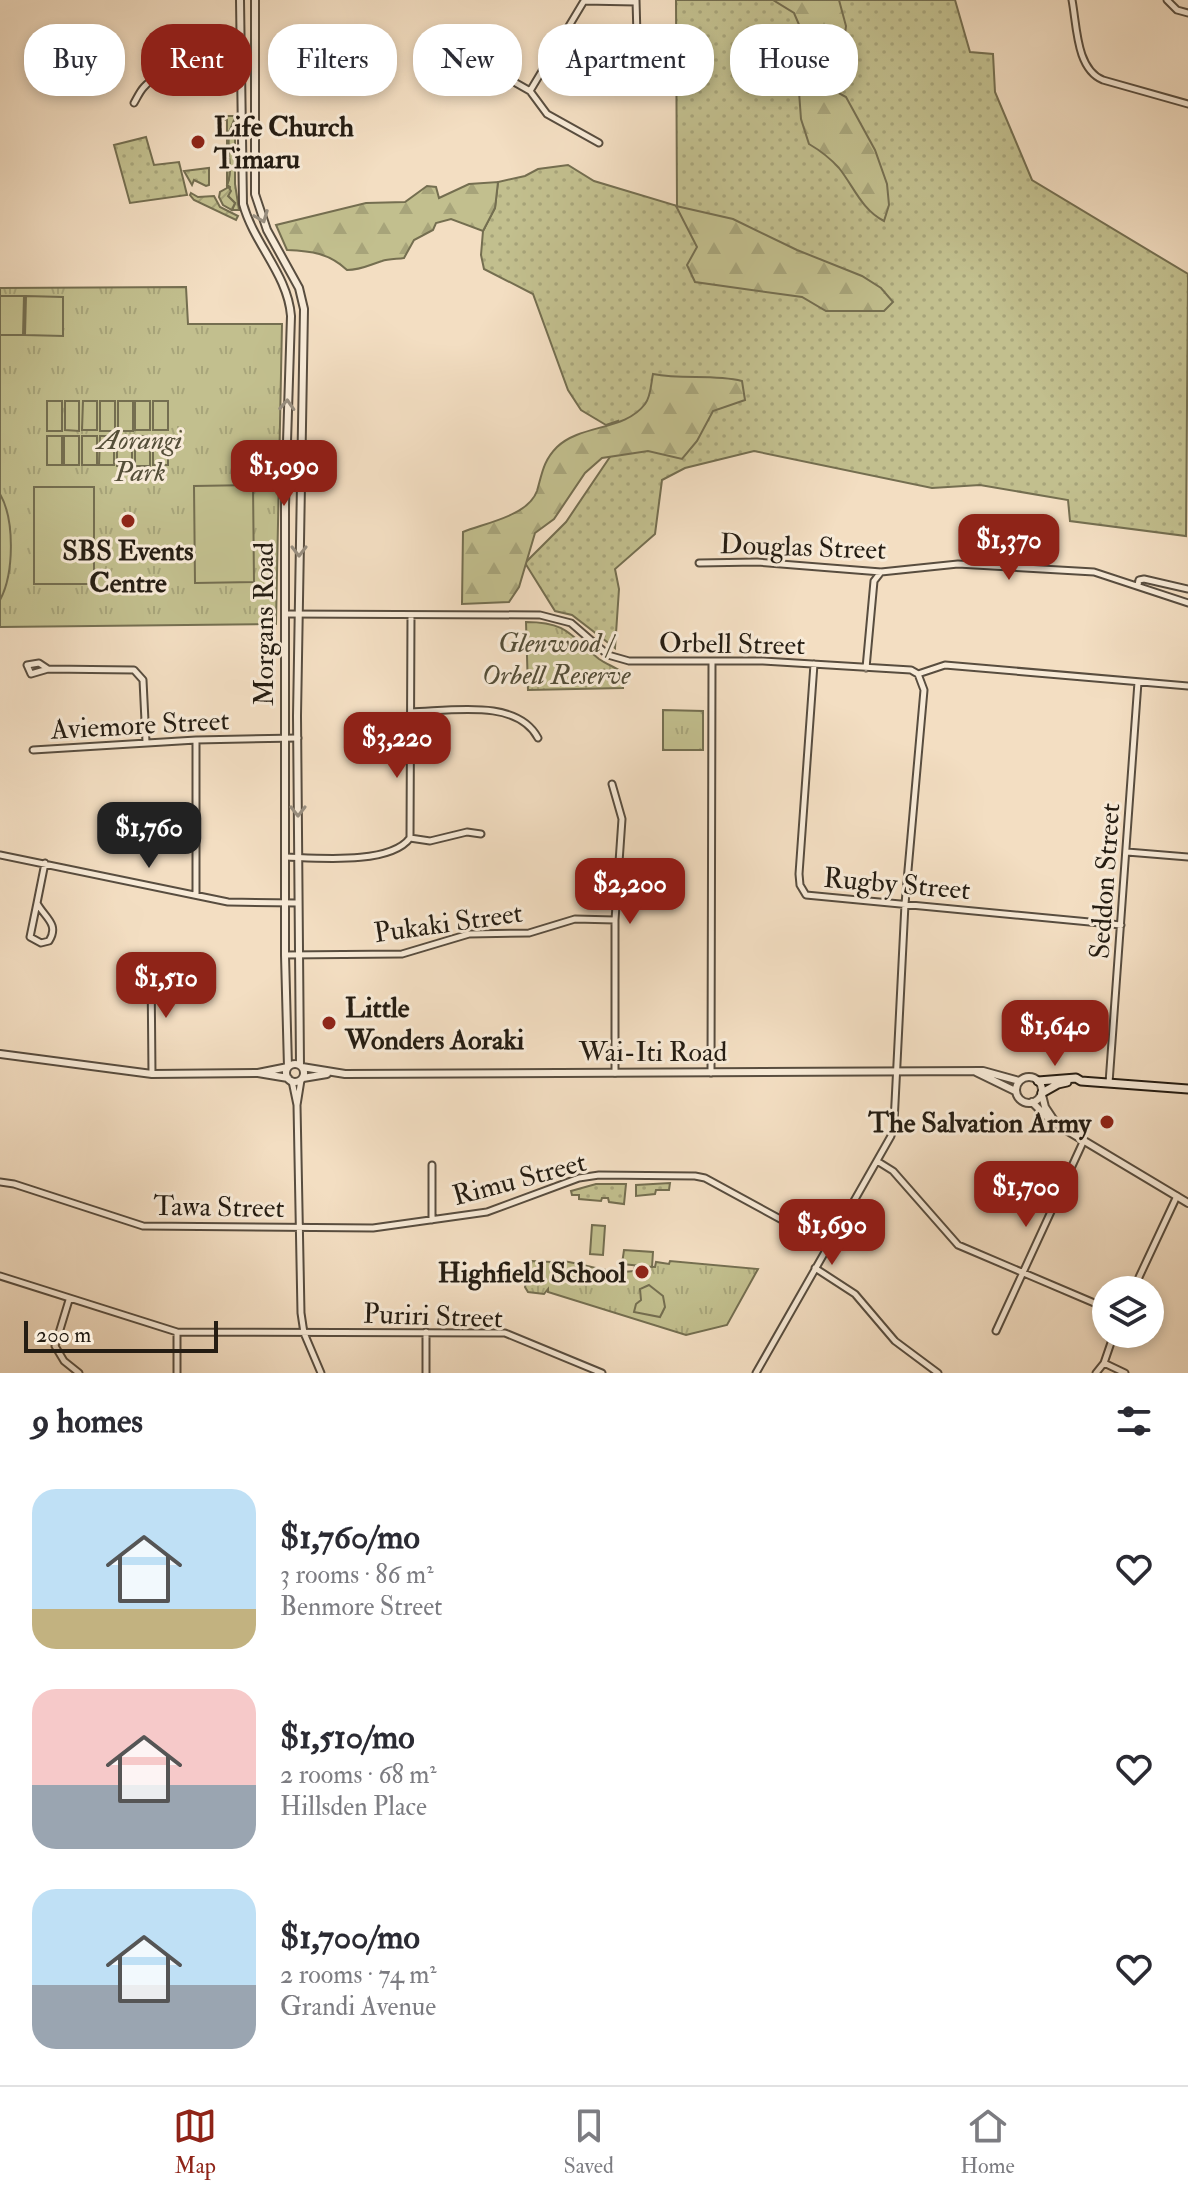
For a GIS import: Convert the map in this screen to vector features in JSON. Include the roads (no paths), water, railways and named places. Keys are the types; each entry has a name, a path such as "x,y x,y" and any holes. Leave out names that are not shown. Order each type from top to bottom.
{"main road":[{"path":"1038,1081 1066,1078 1188,1089"},
{"path":"1042,1094 1058,1084 1081,1081"}],"street":[{"name":"Morgans Road","path":"240,0 240,24"},
{"name":"Morgans Road","path":"255,0 254,161 257,206 293,274 304,309 299,505 297,903 297,1028 302,1079"},
{"path":"530,91 584,0 636,1 637,24"},
{"path":"1072,0 1085,65 1098,78 1188,104"},
{"path":"1167,0 1177,10 1188,13"},
{"path":"522,86 530,91 547,114 599,143"},
{"path":"134,103 141,91"},
{"name":"Morgans Road","path":"241,96 243,204 251,228 284,286 291,308 285,505 285,955 290,1080"},
{"path":"285,505 299,505"},
{"name":"Douglas Street","path":"699,563 757,562 881,572 958,564 1094,572 1138,585 1182,604 1188,603"},
{"path":"866,668 874,581 881,572"},
{"path":"1138,585 1139,580 1144,579 1188,589"},
{"name":"Orbell Street","path":"285,614 551,616 571,623 604,652 621,660 814,664 911,670 918,674 945,665 1188,686"},
{"path":"286,857 378,855 400,848 410,838 411,615"},
{"path":"711,1073 712,662"},
{"name":"Rugby Street","path":"814,664 800,885 806,895 1121,925"},
{"path":"48,669 134,670 143,680 146,742"},
{"path":"756,1373 891,1136 905,904 924,690 918,674"},
{"name":"Seddon Street","path":"1109,1083 1138,682"},
{"path":"411,712 502,712 526,722 538,738"},
{"name":"Aviemore Street","path":"33,750 146,742 298,738"},
{"path":"196,740 196,895"},
{"path":"612,784 622,819 615,920 615,1073"},
{"path":"410,838 430,841 467,832 481,834"},
{"path":"1127,852 1188,857"},
{"path":"0,855 239,904 297,903"},
{"path":"37,903 52,925 52,937 41,943 30,937 45,863"},
{"name":"Pukaki Street","path":"285,955 402,954 469,934 529,933 575,919 615,920"},
{"path":"151,967 152,1074"},
{"path":"0,1054 152,1074 258,1073 293,1064 301,1066"},
{"name":"Wai-Iti Road","path":"301,1066 330,1073"},
{"name":"Wai-Iti Road","path":"290,1080 330,1073 983,1071 1019,1081"},
{"name":"Wai-Iti Road","path":"976,1072 1015,1091"},
{"path":"258,1073 290,1080 297,1105"},
{"path":"1055,1122 1045,1107 1038,1081 1026,1078 1019,1081 1015,1091 1019,1099 1032,1102 1047,1118 1188,1203"},
{"path":"302,1079 297,1105 300,1305 304,1333 321,1373"},
{"path":"1032,1102 1042,1094"},
{"path":"996,1331 1084,1140"},
{"path":"877,1161 893,1171 958,1245 1092,1302"},
{"path":"432,1165 432,1220"},
{"name":"Rimu Street","path":"299,1228 373,1228 487,1212 579,1178 599,1175 695,1176 705,1178 828,1245"},
{"name":"Tawa Street","path":"0,1182 143,1226 299,1228"},
{"path":"1140,1276 1177,1196"},
{"path":"815,1268 855,1294 895,1341 938,1373"},
{"name":"Puriri Street","path":"0,1276 177,1332 505,1333 602,1373"},
{"path":"69,1300 55,1346 64,1361 79,1373"},
{"path":"177,1332 177,1373"},
{"path":"426,1332 426,1373"},
{"path":"1096,1373 1104,1363 1109,1348"},
{"path":"1104,1363 1125,1373"}],"place":[{"name":"Life Church Timaru","path":"198,142"},
{"name":"SBS Events Centre","path":"128,521"},
{"name":"Little Wonders Aoraki","path":"329,1023"},
{"name":"The Salvation Army","path":"1107,1122"},
{"name":"Highfield School","path":"642,1272"}],"park label":[{"name":"Aorangi Park","path":"140,455"},
{"name":"Glenwood / Orbell Reserve","path":"556,658"}]}
